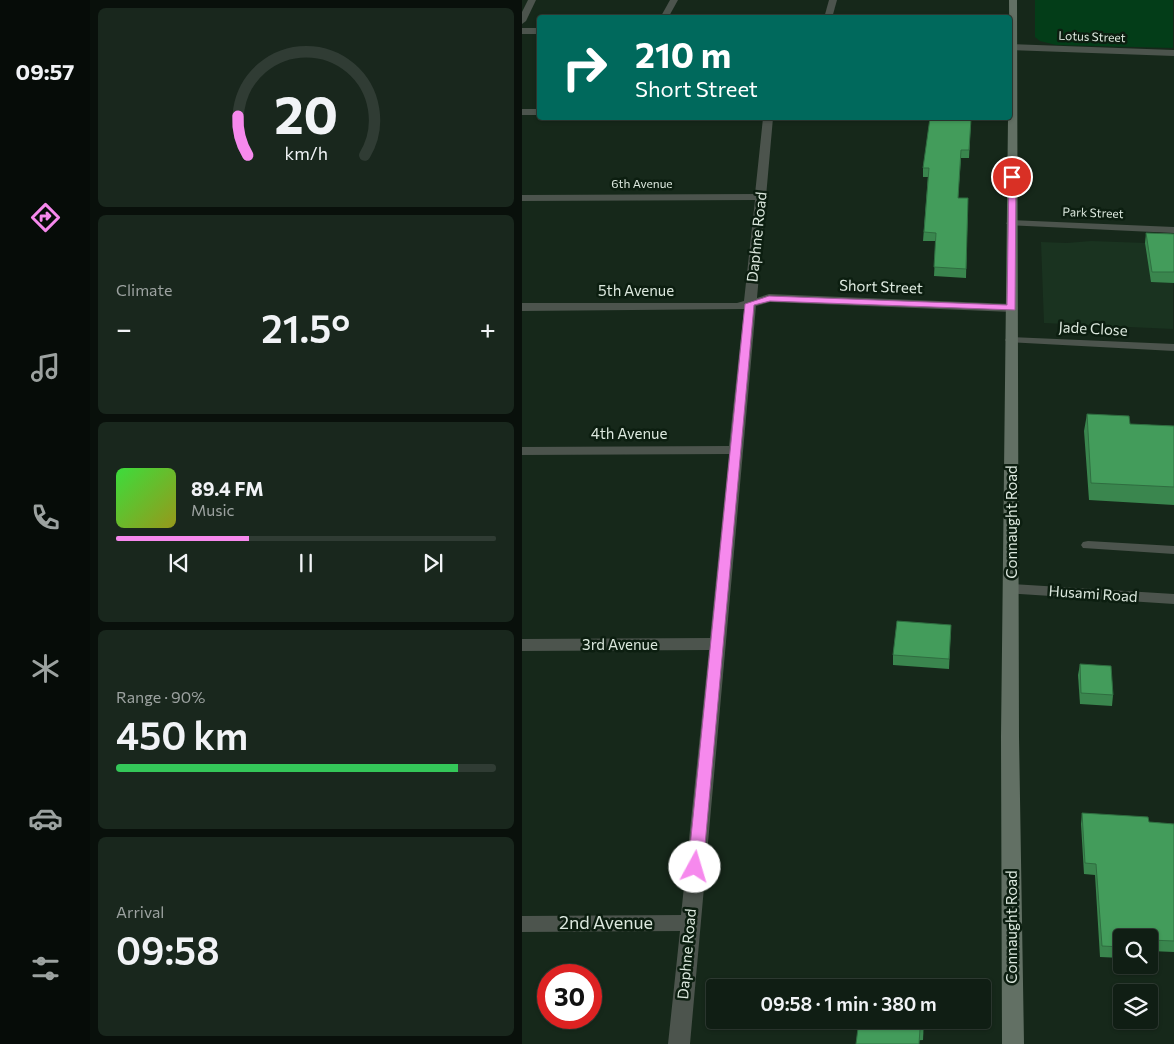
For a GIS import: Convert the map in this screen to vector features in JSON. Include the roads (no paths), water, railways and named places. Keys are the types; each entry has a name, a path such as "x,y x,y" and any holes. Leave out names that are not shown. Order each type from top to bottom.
{"street":[{"path":"522,21 532,0"},
{"path":"666,15 674,0"},
{"path":"829,15 834,0"},
{"name":"Connaught Road","path":"1012,31 1014,0"},
{"path":"522,31 537,31"},
{"name":"Lotus Street","path":"1012,47 1174,53"},
{"path":"522,112 537,112"},
{"name":"Daphne Road","path":"679,1044 689,922 718,644 768,120"},
{"name":"Connaught Road","path":"1011,120 1012,589 1010,737 1013,1044"},
{"name":"6th Avenue","path":"522,198 761,197"},
{"name":"Park Street","path":"1012,223 1174,230"},
{"name":"Short Street","path":"750,304 769,298 1012,308"},
{"name":"5th Avenue","path":"522,307 738,307 750,304"},
{"name":"4th Avenue","path":"522,451 735,450"},
{"name":"Husami Road","path":"1012,589 1174,599"},
{"name":"3rd Avenue","path":"522,646 718,644"},
{"name":"2nd Avenue","path":"522,924 689,922"}],"lane":[{"name":"Jade Close","path":"1011,340 1174,348"},
{"path":"1088,545 1174,550"}]}
